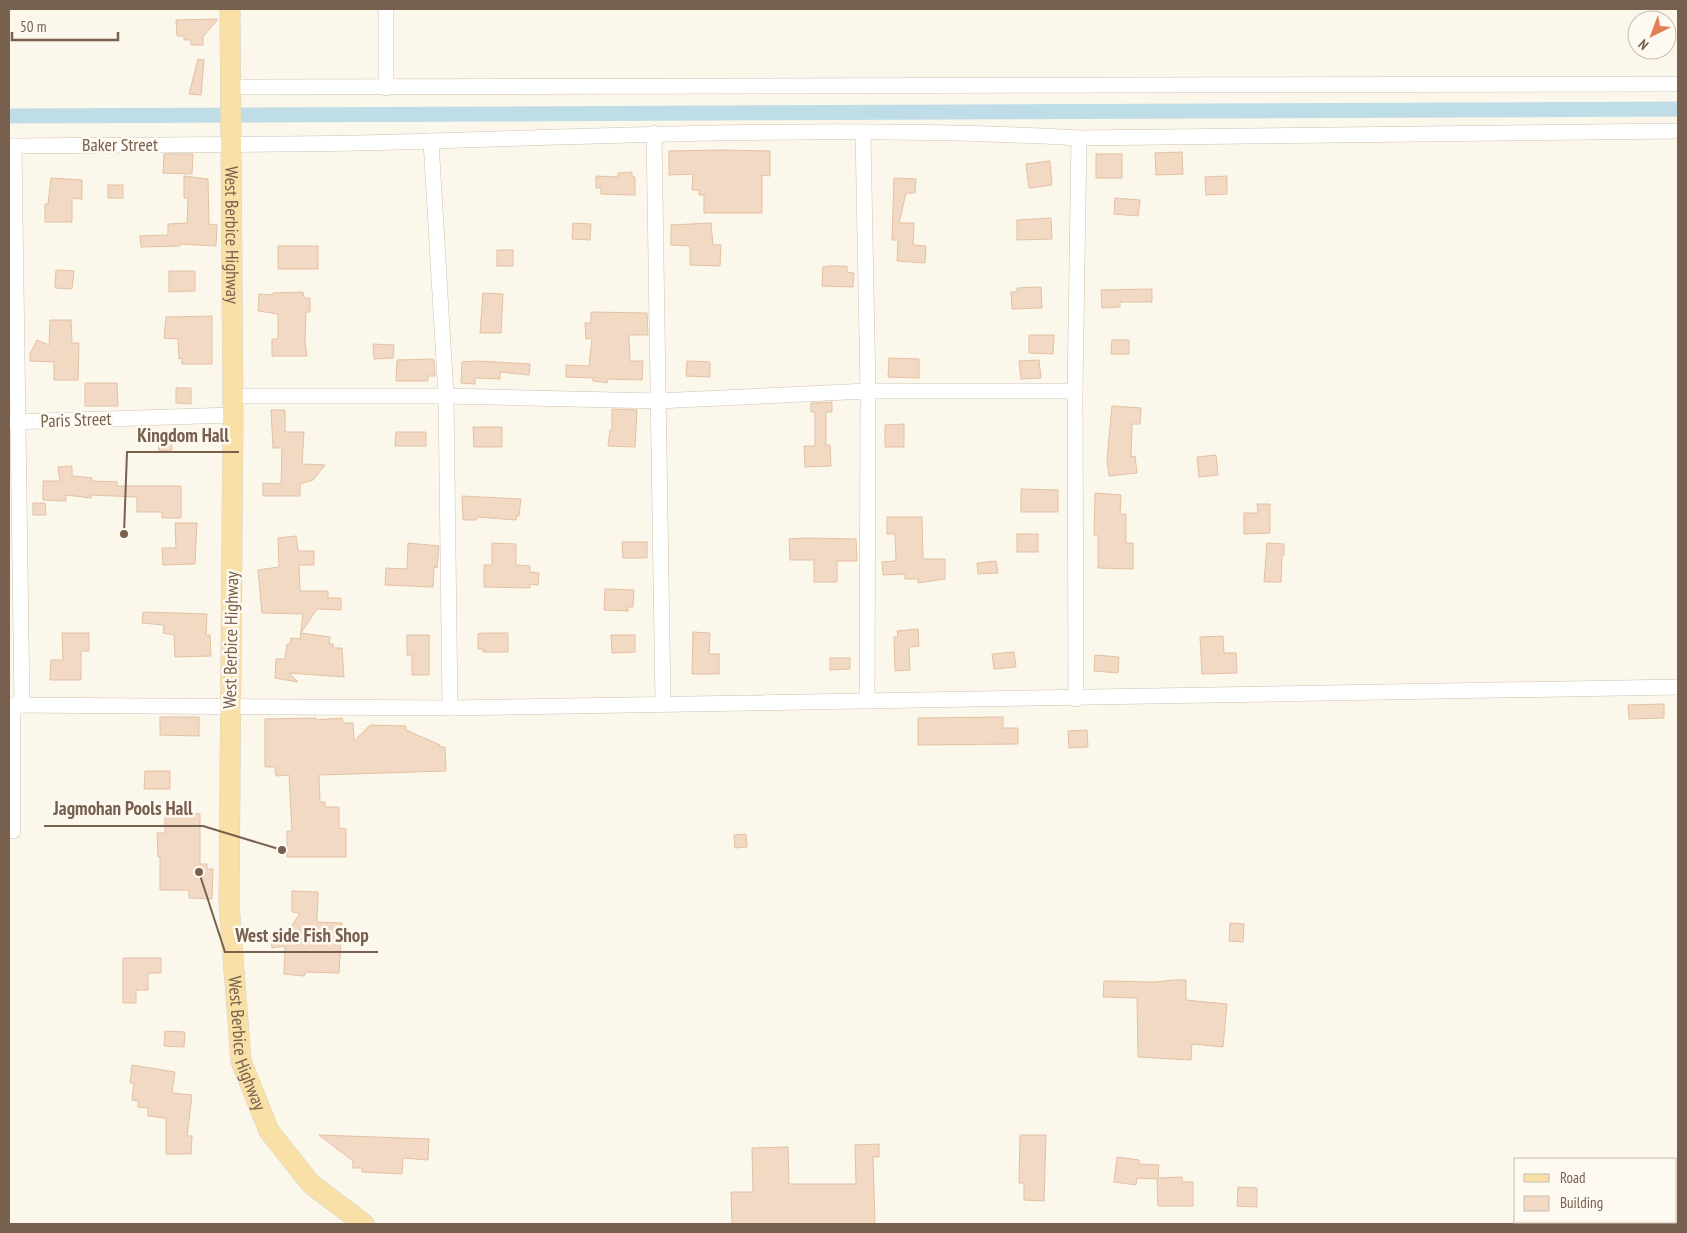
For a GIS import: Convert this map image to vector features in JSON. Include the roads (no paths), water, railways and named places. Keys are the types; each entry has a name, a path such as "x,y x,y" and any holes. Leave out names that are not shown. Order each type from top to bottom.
{"main road":[{"name":"West Berbice Highway","path":"230,9 233,405 229,905 240,1061 269,1131 312,1184 364,1224"}],"street":[{"path":"386,9 386,88"},
{"path":"231,86 386,88 1678,84"},
{"name":"Baker Street","path":"11,146 431,141 654,133 996,133 1079,138 1678,131"},
{"path":"654,133 663,704"},
{"path":"863,133 868,391 867,701"},
{"path":"1076,699 1075,391 1079,138"},
{"path":"431,141 446,396 450,708"},
{"path":"11,146 15,705 13,832"},
{"name":"Paris Street","path":"13,421 233,405 446,396 657,401 868,391 1075,391"},
{"path":"15,705 450,708 1076,699 1678,687"}],"waterway":[{"path":"9,116 1678,109"}],"place":[{"name":"Kingdom Hall","path":"124,534"},
{"name":"Jagmohan Pools Hall","path":"282,850"},
{"name":"West side Fish Shop","path":"199,872"}]}
